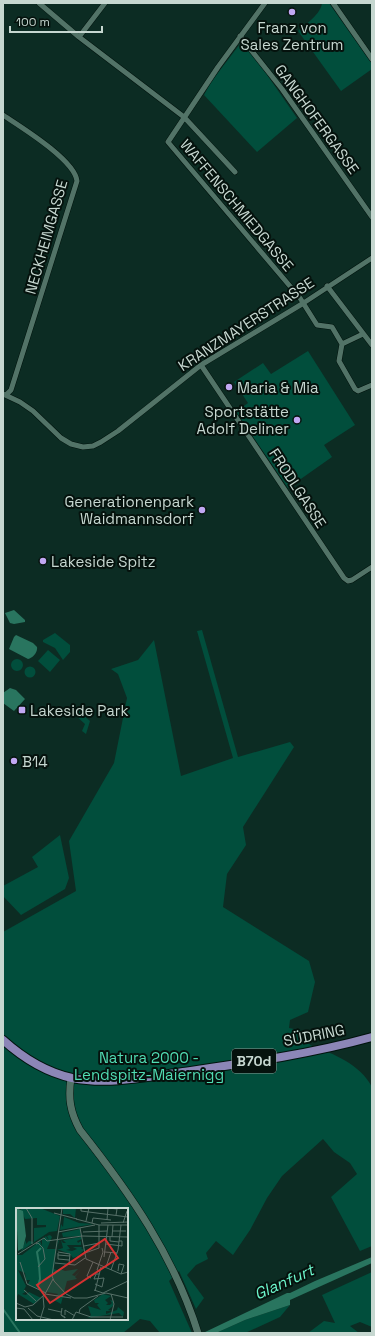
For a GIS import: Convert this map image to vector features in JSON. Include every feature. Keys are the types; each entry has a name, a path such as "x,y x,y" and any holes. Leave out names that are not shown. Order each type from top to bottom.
{"main road":[{"name":"SÜDRING","path":"71,1078 86,1080 136,1078 230,1065 308,1051 372,1037"},
{"name":"B70d","path":"3,1040 33,1063 56,1074 71,1078"},
{"path":"71,1078 69,1100 72,1115 80,1130 141,1213 174,1269 184,1301 198,1332"}],"street":[{"path":"39,3 78,37 184,117 235,172"},
{"path":"78,37 105,3"},
{"name":"WAFFENSCHMIEDGASSE","path":"265,3 240,36 168,142 300,298 302,304"},
{"path":"333,3 372,59"},
{"name":"GANGHOFERGASSE","path":"240,36 282,89 372,217"},
{"name":"NECKHEIMGASSE","path":"3,115 44,144 70,166 76,176 77,181 11,390 4,394"},
{"name":"KRANZMAYERSTRASSE","path":"4,394 33,411 61,438 74,445 83,447 102,442 201,365 302,304 327,286 372,258"},
{"path":"327,286 372,345"},
{"path":"302,304 317,325 332,327 342,344 339,361 355,389 358,391 372,385"},
{"path":"342,344 363,334"},
{"name":"FRODLGASSE","path":"201,365 344,578 348,581 352,580 372,567"}],"green space":[{"path":"322,3 329,3 372,64 372,69 341,91 298,31 316,15"},
{"path":"243,40 297,118 257,152 204,95 211,82"},
{"name":"Sportstätte Adolf Deliner","path":"308,351 355,425 324,445 332,457 288,488 236,412 248,403 234,382 263,363 271,374"},
{"name":"Natura 2000 - Lendspitz-Maiernigg","path":"202,630 238,757 290,742 294,747 243,827 246,845 227,874 223,907 309,961 315,982 308,1012 290,1020 289,1028 304,1031 310,1045 346,1061 361,1072 372,1087 372,1246 360,1251 331,1197 357,1174 350,1163 334,1152 323,1139 282,1176 267,1198 250,1230 233,1255 216,1241 206,1253 208,1259 196,1265 187,1275 204,1298 196,1309 179,1271 169,1281 192,1333 160,1333 150,1321 140,1319 123,1333 3,1333 3,932 76,891 69,841 114,763 127,698 118,674 111,669 138,660 154,640 181,776 233,758 197,631"},
{"path":"55,633 70,645 70,652 63,660 55,648 43,642 43,640"},
{"path":"48,650 60,660 50,672 38,661"},
{"path":"15,659 19,659 23,665 19,671 15,671 11,667 11,663"},
{"path":"30,666 34,668 36,672 34,676 30,678 26,676 24,672 26,668"},
{"path":"79,711 90,721 86,734 82,731 85,724 75,715"},
{"path":"60,835 69,878 65,889 21,915 3,896 3,886 38,867 32,857"},
{"path":"372,1272 372,1327 360,1322 350,1326 359,1333 308,1333 324,1321 335,1323 322,1295"},
{"path":"290,1305 280,1317 245,1333 216,1333 245,1320"}],"shaded area":[{"path":"14,610 25,620 25,622 14,624 10,623 5,613"},
{"path":"16,635 33,643 37,647 36,653 32,657 28,659 9,649"},
{"path":"10,688 16,690 25,699 14,711 3,703 3,693"},
{"name":"Glanfurt","path":"372,1257 372,1263 290,1300 290,1305 245,1320 216,1333 203,1333 287,1293"}],"waterway":[{"path":"3,1309 20,1333"}],"place":[{"name":"Franz von Sales Zentrum","path":"292,12"},
{"name":"Maria & Mia","path":"229,387"},
{"name":"Sportstätte Adolf Deliner","path":"297,420"},
{"name":"Generationenpark Waidmannsdorf","path":"202,510"},
{"name":"Lakeside Spitz","path":"43,561"},
{"name":"Lakeside Park","path":"22,710"},
{"name":"B14","path":"14,761"}]}
